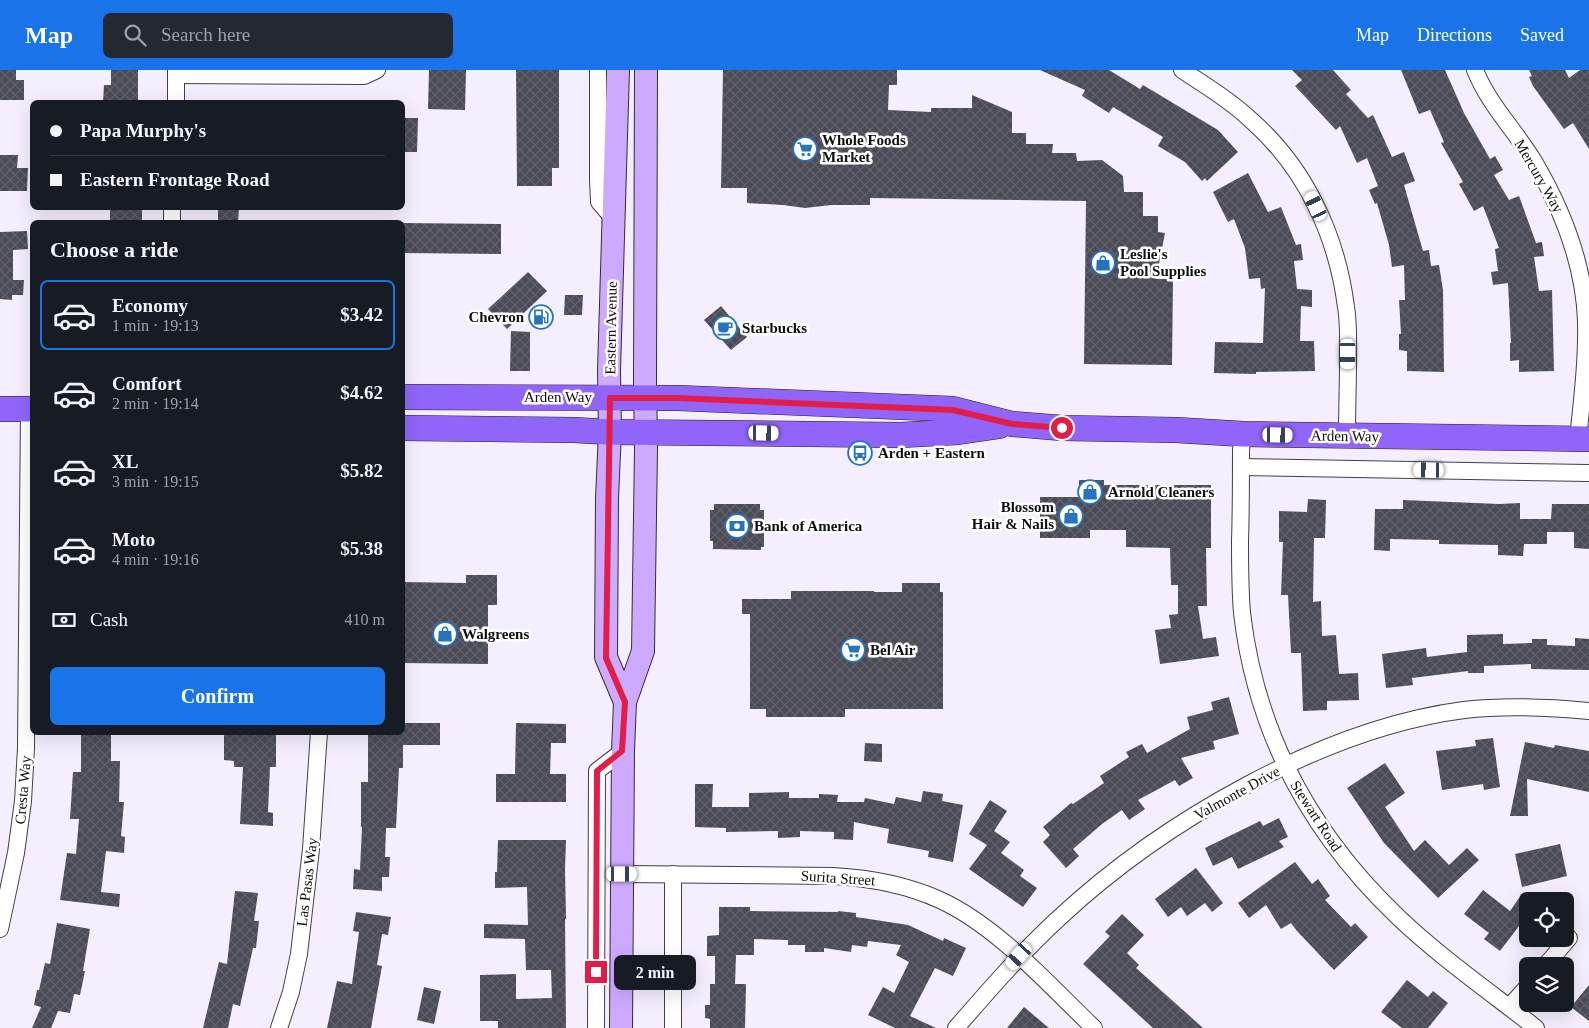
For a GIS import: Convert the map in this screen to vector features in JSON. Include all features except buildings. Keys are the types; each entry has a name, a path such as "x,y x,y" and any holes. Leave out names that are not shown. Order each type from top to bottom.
{"main road":[{"name":"Eastern Avenue","path":"618,70 607,498 606,658 625,702"},
{"name":"Eastern Avenue","path":"621,1028 622,751 625,702 643,652 646,432 646,70"},
{"name":"Arden Way","path":"405,397 678,398 953,410 1012,424 1062,428 1176,430 1243,434 1584,439"},
{"path":"0,409 30,409"},
{"name":"Arden Way","path":"405,428 900,435 958,432 1012,424"}],"street":[{"path":"176,100 176,73 364,76 377,70"},
{"path":"598,70 599,202 613,218"},
{"path":"1182,70 1230,102 1253,122 1285,155 1310,192 1329,234 1338,263 1347,308 1348,436"},
{"name":"Mercury Way","path":"1475,70 1493,105 1532,158 1549,187 1564,219 1574,251 1582,285 1586,319 1584,439"},
{"name":"Stewart Road","path":"1243,434 1240,581 1244,622 1249,660 1257,691 1272,737 1285,766 1312,815 1330,841 1369,887 1398,917 1429,944 1536,1028"},
{"path":"1241,467 1589,473"},
{"name":"Cresta Way","path":"0,929 16,853 23,801 26,748 30,477"},
{"name":"Valmonte Drive","path":"956,1028 1019,956 1097,885 1190,818 1285,766 1346,741 1414,719 1464,710 1497,707 1547,707 1589,711"},
{"name":"Las Pasas Way","path":"279,1028 291,992 299,954 311,849 318,735"},
{"path":"596,1028 597,771 622,751"},
{"name":"Surita Street","path":"622,874 832,876 888,882 940,900 964,912 1019,956 1094,1028"},
{"path":"673,874 673,1028"},
{"path":"1553,957 1562,947"},
{"path":"1509,1007 1519,996"}],"place":[{"name":"Whole Foods Market","path":"805,149"},
{"name":"Leslie's Pool Supplies","path":"1103,263"},
{"name":"Chevron","path":"541,317"},
{"name":"Starbucks","path":"725,328"},
{"name":"Arden + Eastern","path":"860,453"},
{"name":"Arnold Cleaners","path":"1090,492"},
{"name":"Blossom Hair & Nails","path":"1071,516"},
{"name":"Bank of America","path":"737,526"},
{"name":"Walgreens","path":"445,634"},
{"name":"Bel Air","path":"853,650"}],"route":[{"path":"596,972 597,771 622,751 625,702 606,658 610,398 678,398 953,410 1012,424 1062,428"}]}
